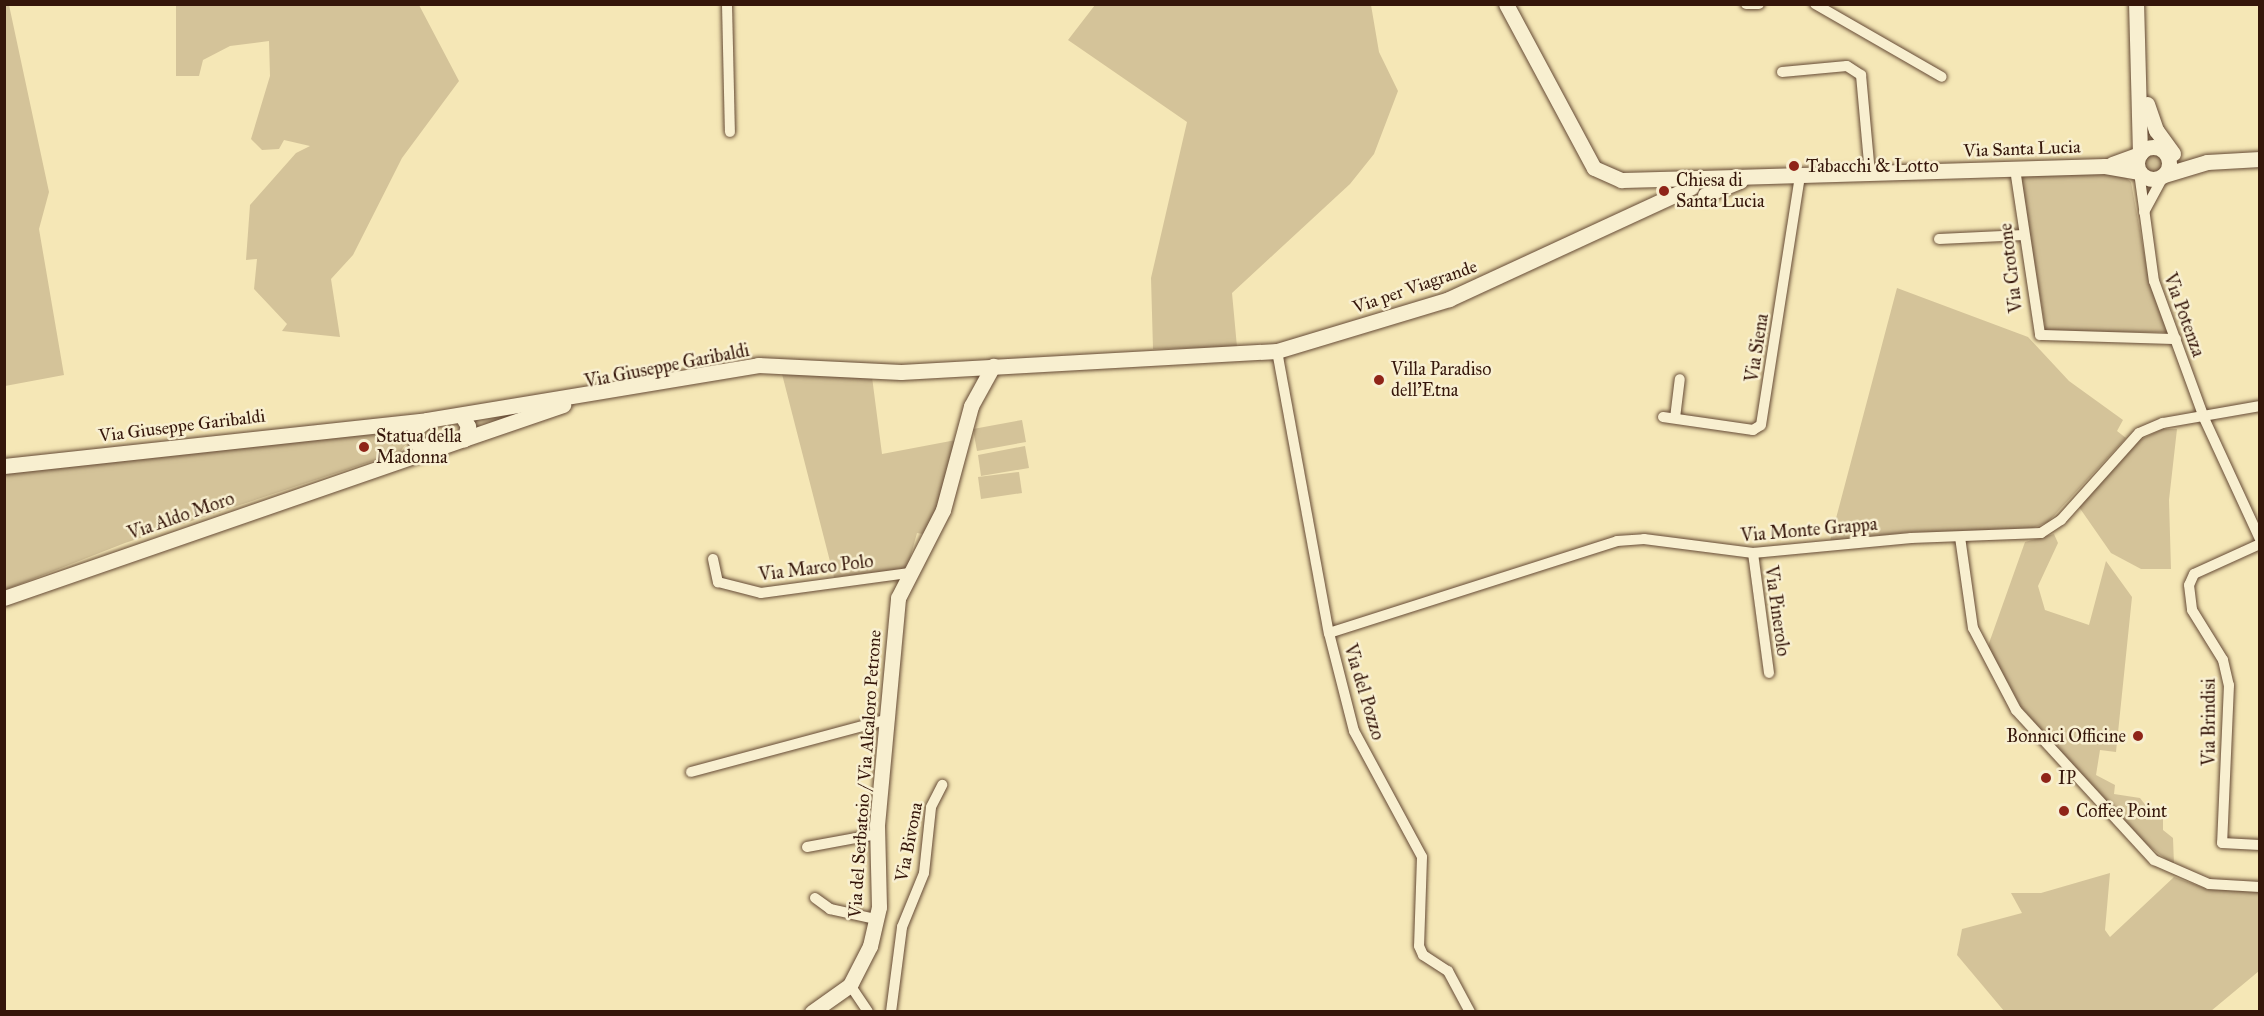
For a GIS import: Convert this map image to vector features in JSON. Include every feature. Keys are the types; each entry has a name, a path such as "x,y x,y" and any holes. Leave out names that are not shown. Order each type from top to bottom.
{"main road":[{"path":"1506,4 1594,168 1621,180 1671,179 1697,186"},
{"path":"2136,4 2141,80 2139,172"},
{"path":"2141,80 2167,149 2169,166 2164,176"},
{"path":"2105,166 2154,147 2207,162"},
{"path":"2105,166 2139,172 2151,180 2207,162 2259,159"},
{"name":"Via Santa Lucia","path":"1697,186 1760,176 2105,166"},
{"name":"Via per Viagrande","path":"1153,358 1277,351 1449,299 1697,186"},
{"name":"Via Giuseppe Garibaldi","path":"4,466 462,416 775,365 901,372 1153,358"},
{"name":"Via Giuseppe Garibaldi","path":"370,471 561,406 775,365"},
{"name":"Via del Serbatoio / Via Alcaloro Petrone","path":"850,985 864,962 876,919 877,834 889,719 895,619 908,573 944,510 971,406 993,366"},
{"path":"462,416 468,426 464,439"},
{"path":"370,471 404,454 427,420"},
{"path":"364,427 402,429 414,437 420,447 432,450"},
{"name":"Via Aldo Moro","path":"4,598 370,471"},
{"path":"812,1011 850,985"}],"street":[{"path":"727,4 730,132"},
{"path":"1746,4 1759,4"},
{"path":"1815,4 1942,77"},
{"path":"1782,72 1847,66 1861,75 1870,174"},
{"name":"Via Crotone","path":"2016,169 2040,335 2176,339"},
{"name":"Via Potenza","path":"2139,172 2142,221 2154,281 2204,418 2259,538"},
{"name":"Via Siena","path":"1663,417 1753,430 1761,425 1800,176"},
{"path":"2142,221 2164,176"},
{"path":"1939,239 2024,235"},
{"name":"Via del Pozzo","path":"1277,351 1329,633 1360,746 1422,857 1419,946 1423,955 1448,971 1470,1011"},
{"path":"1675,418 1680,379"},
{"name":"Via Monte Grappa","path":"1329,633 1617,542 1644,539 1753,553 2041,533 2061,520 2139,434 2163,423 2204,418 2259,406"},
{"path":"1960,537 1973,628 2016,710 2154,860 2209,884 2259,887"},
{"name":"Via Brindisi","path":"2259,544 2194,574 2189,585 2192,610 2223,660 2229,685 2222,843 2259,845"},
{"name":"Via Pinerolo","path":"1753,553 1769,673"},
{"name":"Via Marco Polo","path":"713,559 718,582 761,593 908,573"},
{"path":"691,772 889,719"},
{"name":"Via Bivona","path":"891,1011 902,927 924,873 931,807 942,785"},
{"path":"807,847 877,834"},
{"path":"815,898 830,909 876,919"},
{"path":"850,985 868,1011"}],"shaded area":[{"path":"4,5 9,5 49,192 39,229 64,375 5,386"},
{"path":"176,5 419,5 459,81 402,158 353,255 331,279 340,337 282,331 287,324 254,289 257,259 246,260 250,205 296,153 310,146 284,140 279,149 262,150 251,139 270,76 269,41 230,46 203,60 199,76 176,76"},
{"path":"1095,5 1371,5 1379,52 1398,91 1374,154 1350,184 1232,293 1237,347 1153,349 1151,278 1187,122 1068,40"},
{"path":"2154,151 2163,154 2166,163 2163,172 2154,175 2145,172 2142,163 2145,154"},
{"path":"2117,171 2131,182 2150,285 2167,332 2046,332 2021,181 2024,175"},
{"path":"1897,288 2028,337 2069,381 2123,420 2117,431 2126,438 2048,522 2025,531 1910,532 1830,541"},
{"path":"782,374 872,377 882,454 956,440 946,493 923,534 917,533 907,569 834,577"},
{"path":"1022,420 1026,442 977,451 973,429"},
{"path":"2162,429 2177,429 2169,500 2171,569 2141,569 2111,553 2079,507 2140,440"},
{"path":"402,431 409,440 400,452 125,543 5,590 4,474 328,434"},
{"path":"1025,446 1029,468 981,476 978,455"},
{"path":"1019,472 1022,493 981,499 978,477"},
{"path":"2054,534 2058,543 2038,586 2045,610 2089,625 2106,561 2132,597 2116,752 2100,750 2096,775 2115,785 2114,794 2140,798 2150,811 2163,814 2163,830 2173,838 2174,865 2129,831 2021,707 1988,646 2025,542"},
{"path":"2110,873 2105,930 2110,937 2174,877 2207,889 2259,892 2259,971 2211,1011 2004,1011 1957,955 1962,929 2022,913 2011,893 2041,893"}],"place":[{"name":"Tabacchi & Lotto","path":"1794,166"},
{"name":"Chiesa di Santa Lucia","path":"1664,191"},
{"name":"Villa Paradiso dell'Etna","path":"1379,380"},
{"name":"Statua della Madonna","path":"364,447"},
{"name":"Bonnici Officine","path":"2138,736"},
{"name":"IP","path":"2046,778"},
{"name":"Coffee Point","path":"2064,811"}]}
